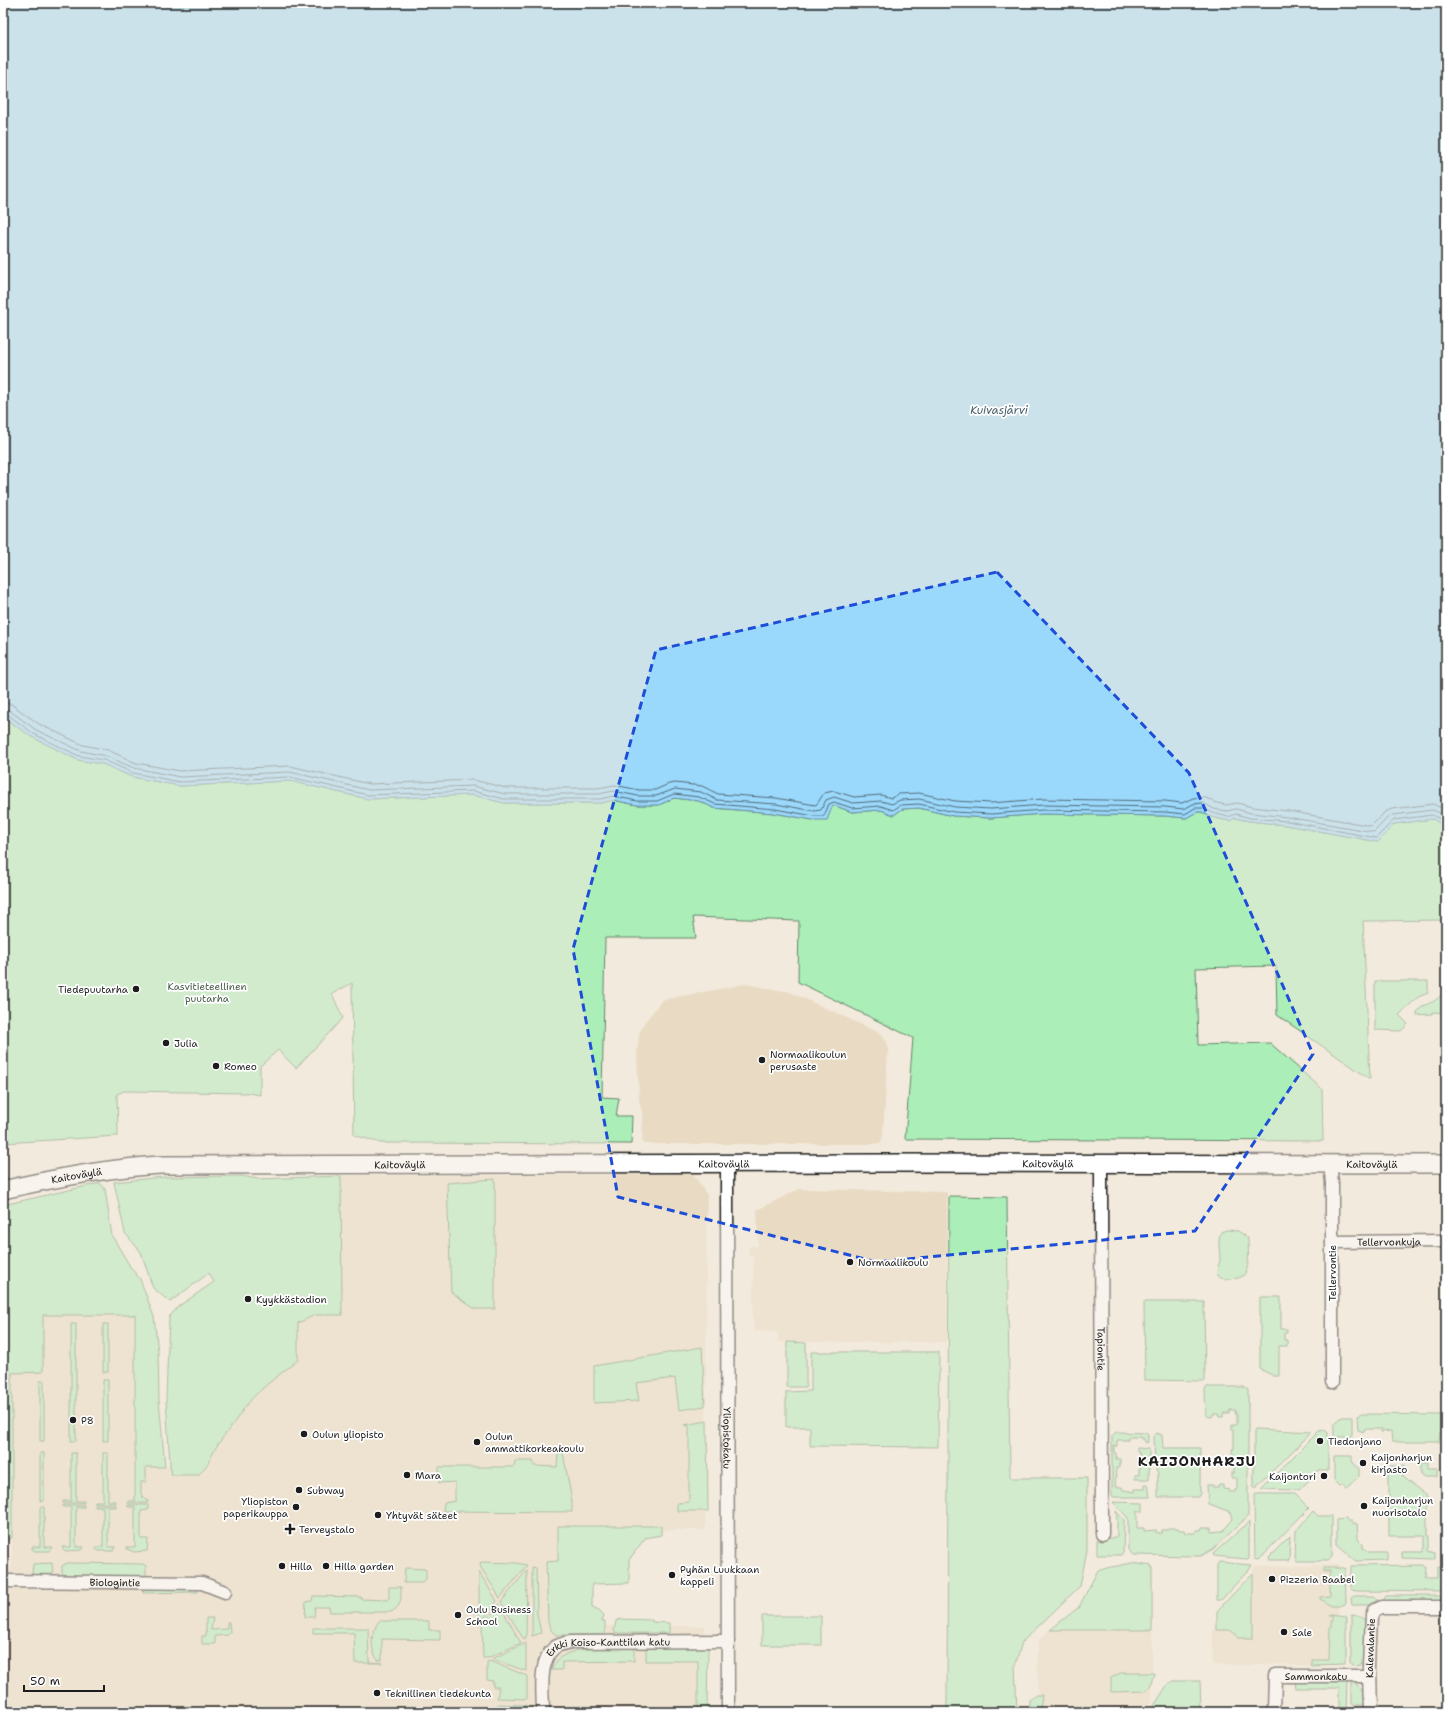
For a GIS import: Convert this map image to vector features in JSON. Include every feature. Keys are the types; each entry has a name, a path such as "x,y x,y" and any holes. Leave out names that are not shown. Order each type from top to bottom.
{"street":[{"name":"Kaitoväylä","path":"3,1190 68,1176 128,1167 160,1165 637,1165 727,1163 1446,1164"},
{"name":"Yliopistokatu","path":"727,1163 728,1712"},
{"name":"Tapiontie","path":"1101,1163 1102,1534"},
{"name":"Tellervontie","path":"1330,1163 1332,1242 1332,1382"},
{"name":"Tellervonkuja","path":"1332,1242 1446,1241"},
{"name":"Biologintie","path":"3,1582 202,1583 225,1592"},
{"name":"Kalevalantie","path":"1370,1712 1369,1676 1371,1615 1374,1610 1381,1607 1446,1607"},
{"name":"Erkki Koiso-Kanttilan katu","path":"543,1712 543,1666 547,1655 558,1645 571,1642 728,1641"},
{"name":"Sammonkatu","path":"1274,1712 1275,1676 1369,1676"}],"highlighted area":[{"path":"997,572 1189,773 1313,1054 1195,1231 877,1262 618,1197 573,949 656,650"}],"shaded area":[{"name":"Normaalikoulun perusaste","path":"745,984 790,992 882,1034 887,1043 888,1050 883,1135 881,1143 644,1144 642,1139 643,1115 639,1100 637,1054 639,1034 644,1023 662,1000"},
{"name":"Oulun yliopisto","path":"693,1174 707,1195 705,1530 572,1530 572,1626 705,1626 705,1712 3,1712 3,1575 11,1569 12,1563 12,1372 43,1372 43,1315 135,1315 135,1466 165,1467 170,1465 172,1475 208,1466 218,1444 235,1423 240,1413 265,1386 298,1360 298,1323 315,1315 342,1314 341,1176"},
{"name":"Normaalikoulu","path":"799,1189 947,1192 947,1342 778,1342 778,1332 754,1331 754,1256 748,1256 749,1247 758,1246 757,1210"},
{"path":"1339,1565 1339,1665 1213,1665 1213,1631 1229,1615 1253,1615 1253,1566"},
{"path":"1050,1630 1152,1630 1152,1702 1141,1710 1141,1712 1038,1712 1038,1641"}],"green space":[{"name":"Kasvitieteellinen puutarha","path":"3,717 32,737 78,760 103,764 132,777 180,786 290,781 368,799 473,795 504,803 601,803 613,800 637,805 659,805 674,798 699,801 714,808 774,813 813,820 833,805 852,812 881,810 894,815 902,809 919,808 953,816 991,818 1043,814 1165,816 1186,818 1197,812 1202,812 1211,817 1229,821 1235,818 1286,825 1378,842 1394,824 1433,819 1446,827 1446,920 1363,921 1370,1079 1277,1015 1276,966 1196,968 1198,1045 1270,1043 1322,1089 1323,1141 905,1139 913,1038 798,982 799,921 693,917 696,938 605,938 602,1097 619,1098 616,1116 632,1116 631,1144 381,1143 354,1135 352,983 332,994 343,1018 296,1068 278,1050 260,1066 260,1095 249,1093 124,1091 117,1094 118,1136 3,1143"},
{"path":"1375,981 1428,981 1428,993 1418,997 1399,1015 1408,1024 1401,1031 1375,1030"},
{"path":"1446,987 1446,1013 1432,1012 1432,1014 1417,1015 1417,1012 1421,1008 1439,998"},
{"path":"242,1176 258,1179 341,1176 342,1315 315,1315 298,1323 298,1360 252,1399 218,1444 207,1464 198,1475 172,1475 170,1465 166,1399 169,1317 179,1306 214,1282 209,1273 170,1302 153,1288 141,1252 125,1233 114,1182 164,1177"},
{"path":"495,1179 495,1309 475,1309 451,1292 447,1183"},
{"path":"100,1183 105,1189 112,1236 131,1268 140,1279 154,1317 158,1352 159,1399 165,1467 146,1467 146,1482 141,1482 141,1494 144,1499 148,1501 148,1503 128,1503 128,1501 135,1501 135,1315 43,1315 43,1372 12,1373 12,1538 3,1542 3,1205"},
{"path":"949,1196 1007,1197 1010,1478 1087,1478 1087,1550 1080,1586 1022,1642 1015,1666 1017,1712 947,1712"},
{"path":"1226,1230 1238,1231 1248,1238 1248,1266 1244,1275 1240,1278 1224,1279 1217,1273 1220,1260 1219,1239 1221,1232"},
{"path":"1260,1297 1281,1297 1281,1329 1287,1329 1287,1333 1284,1333 1284,1340 1287,1340 1287,1346 1279,1346 1279,1376 1274,1376 1260,1369"},
{"path":"1144,1302 1204,1302 1205,1381 1145,1380"},
{"path":"71,1324 76,1324 76,1441 71,1441"},
{"path":"103,1324 108,1324 108,1372 103,1372"},
{"path":"787,1342 806,1343 806,1387 787,1387"},
{"path":"702,1347 705,1406 679,1410 675,1378 636,1383 639,1401 594,1403 594,1366"},
{"path":"811,1352 939,1352 938,1447 810,1446 810,1427 786,1427 786,1392 811,1391"},
{"path":"103,1380 108,1380 108,1441 103,1441"},
{"path":"40,1381 44,1381 44,1441 40,1441"},
{"path":"1206,1387 1244,1387 1248,1390 1248,1516 1213,1549 1201,1556 1133,1555 1128,1550 1128,1518 1113,1502 1143,1503 1143,1511 1137,1511 1137,1528 1144,1528 1144,1531 1156,1530 1156,1533 1162,1533 1162,1530 1168,1530 1168,1528 1178,1528 1179,1530 1184,1530 1185,1533 1196,1533 1196,1530 1201,1530 1202,1528 1212,1528 1212,1532 1223,1531 1233,1519 1231,1512 1208,1504 1207,1485 1218,1487 1218,1485 1223,1485 1223,1489 1229,1490 1229,1492 1235,1492 1237,1489 1237,1478 1231,1478 1231,1473 1234,1473 1234,1454 1232,1453 1232,1449 1234,1449 1234,1429 1232,1429 1232,1425 1237,1425 1237,1413 1235,1413 1235,1410 1230,1410 1229,1413 1223,1413 1223,1417 1219,1417 1218,1414 1213,1414 1212,1417 1206,1416"},
{"path":"1362,1414 1443,1415 1446,1418 1446,1433 1440,1433 1439,1442 1392,1442 1391,1431 1381,1432 1381,1429 1364,1429 1364,1432 1358,1430 1357,1416"},
{"path":"1342,1417 1352,1417 1352,1435 1349,1437 1334,1437 1334,1424"},
{"path":"707,1421 708,1511 677,1511 677,1503 689,1502 689,1426 684,1425"},
{"path":"1255,1429 1312,1432 1254,1489 1254,1431"},
{"path":"1325,1430 1328,1433 1328,1471 1318,1471 1299,1490 1261,1489 1319,1431"},
{"path":"1116,1432 1146,1433 1148,1435 1148,1442 1145,1443 1144,1439 1141,1439 1140,1437 1128,1437 1128,1440 1117,1440 1117,1446 1114,1446 1114,1453 1116,1453 1116,1459 1120,1459 1120,1468 1116,1468 1115,1487 1122,1487 1123,1490 1135,1492 1135,1489 1145,1489 1145,1484 1148,1484 1150,1497 1112,1497 1112,1436"},
{"path":"1156,1433 1162,1435 1163,1448 1200,1448 1200,1493 1198,1497 1158,1497 1158,1473 1155,1467 1154,1435"},
{"path":"1137,1448 1149,1449 1149,1479 1135,1479 1135,1475 1139,1475 1139,1452 1137,1452"},
{"path":"40,1453 44,1453 44,1501 40,1501"},
{"path":"71,1453 76,1453 76,1501 84,1501 84,1503 63,1503 63,1501 71,1501"},
{"path":"103,1453 108,1453 108,1501 116,1501 116,1503 95,1503 95,1501 103,1501"},
{"path":"558,1453 563,1453 572,1501 572,1512 443,1511 444,1503 455,1501 455,1482 439,1483 439,1467 514,1467 515,1461 533,1461 534,1466 557,1467"},
{"path":"1334,1456 1352,1456 1352,1463 1359,1469 1359,1476 1346,1490 1343,1484 1340,1486 1334,1480"},
{"path":"1420,1463 1427,1463 1427,1469 1437,1469 1437,1477 1424,1477 1420,1474"},
{"path":"1389,1466 1404,1466 1404,1474 1402,1477 1427,1496 1427,1536 1429,1536 1429,1551 1436,1553 1436,1559 1402,1558 1402,1552 1424,1552 1424,1536 1389,1536"},
{"path":"1295,1494 1309,1508 1259,1559 1255,1558 1254,1495"},
{"path":"63,1505 84,1505 84,1507 76,1507 76,1547 84,1547 82,1550 66,1551 62,1547 71,1547 71,1507 63,1507"},
{"path":"95,1505 116,1505 116,1507 108,1507 108,1547 116,1547 114,1551 99,1551 96,1549 96,1547 103,1547 103,1507 95,1507"},
{"path":"128,1505 148,1505 148,1510 141,1511 141,1539 148,1539 147,1551 134,1552 127,1549 127,1547 135,1547 135,1507 128,1507"},
{"path":"40,1507 44,1507 44,1547 52,1547 49,1551 35,1551 32,1549 32,1547 40,1547"},
{"path":"1116,1511 1124,1520 1123,1552 1121,1555 1097,1555 1097,1538 1117,1538"},
{"path":"1313,1511 1318,1516 1332,1516 1332,1557 1327,1561 1297,1561 1295,1557 1296,1531"},
{"path":"1346,1519 1347,1521 1351,1521 1351,1524 1357,1524 1358,1538 1368,1552 1387,1552 1387,1560 1356,1561 1338,1546 1337,1520"},
{"path":"1249,1522 1249,1558 1214,1556 1213,1554"},
{"path":"558,1526 661,1526 661,1535 645,1538 629,1560 629,1583 592,1584 592,1607 599,1610 604,1615 602,1621 605,1621 605,1635 556,1635 551,1630 548,1622 546,1562 558,1561"},
{"path":"1290,1536 1289,1560 1270,1560 1269,1557"},
{"path":"481,1562 516,1563 527,1565 500,1598 480,1566"},
{"path":"1219,1562 1251,1565 1246,1573 1221,1600 1217,1600 1217,1565"},
{"path":"52,1563 53,1573 50,1576 35,1576 32,1574 33,1564"},
{"path":"67,1563 143,1564 146,1566 146,1575 144,1577 64,1576 62,1573 62,1566"},
{"path":"1131,1563 1152,1566 1152,1630 1050,1630 1079,1607 1097,1572"},
{"path":"1424,1565 1427,1568 1426,1580 1438,1580 1438,1568 1445,1571 1445,1592 1355,1591 1351,1588 1351,1566"},
{"path":"532,1567 536,1568 537,1614 541,1633 532,1636"},
{"path":"405,1568 425,1569 426,1579 422,1583 404,1583"},
{"path":"1323,1568 1345,1569 1346,1602 1344,1605 1329,1605 1320,1599 1320,1597 1330,1596 1330,1571 1323,1571"},
{"path":"527,1570 526,1639 523,1638 501,1602"},
{"path":"479,1572 497,1601 479,1625"},
{"path":"1253,1573 1253,1638 1238,1638 1228,1630 1217,1630 1217,1611"},
{"path":"389,1587 401,1587 401,1599 399,1605 391,1612 330,1612 329,1607 315,1607 314,1617 305,1617 306,1602 312,1601 313,1596 361,1597 361,1599 387,1600 389,1598"},
{"path":"144,1588 197,1588 198,1592 143,1593"},
{"path":"1354,1596 1372,1596 1377,1600 1368,1605 1352,1605 1351,1598"},
{"path":"1385,1596 1444,1596 1442,1601 1382,1601"},
{"path":"499,1604 521,1643 488,1658 483,1658 482,1625"},
{"path":"1332,1614 1346,1616 1346,1664 1311,1665 1311,1660 1329,1660 1330,1627 1332,1627 1332,1620 1334,1620 1334,1615 1330,1615"},
{"path":"1351,1615 1364,1621 1364,1659 1362,1664 1353,1665 1351,1662"},
{"path":"762,1616 821,1616 821,1645 762,1645"},
{"path":"206,1618 213,1618 211,1630 227,1629 227,1622 229,1622 230,1632 228,1635 215,1636 215,1644 202,1644 202,1636 206,1636"},
{"path":"621,1619 652,1620 652,1622 669,1623 669,1633 616,1633 614,1631 616,1621"},
{"path":"379,1621 429,1621 429,1630 440,1630 440,1640 382,1639 382,1660 378,1660 373,1651 372,1641 374,1631"},
{"path":"313,1628 368,1628 369,1662 382,1663 355,1663 354,1633 313,1633"},
{"path":"526,1643 526,1671 492,1659"},
{"path":"634,1647 634,1661 562,1662 562,1670 551,1670 561,1657 578,1650"},
{"path":"646,1647 708,1647 707,1712 698,1712 698,1661 646,1661"},
{"path":"490,1661 527,1676 527,1699 497,1698 499,1687 493,1687 493,1681 487,1680 487,1662"},
{"path":"1120,1673 1154,1673 1150,1687 1145,1691 1111,1692 1111,1678"},
{"path":"1173,1681 1200,1681 1201,1712 1150,1712 1168,1684"},
{"path":"1295,1681 1347,1681 1346,1712 1338,1712 1338,1689 1296,1689"},
{"path":"1351,1681 1358,1685 1362,1690 1364,1705 1353,1705 1351,1702"},
{"path":"1036,1695 1042,1695 1040,1712 1029,1712 1029,1700"},
{"path":"498,1704 526,1705 527,1712 498,1710"}],"water":[{"name":"Kuivasjärvi","path":"3,3 1446,3 1446,827 1433,819 1394,824 1378,842 1286,825 1235,818 1230,821 1211,817 1202,812 1197,812 1186,818 1165,816 1043,814 991,818 953,816 919,808 902,809 894,815 881,810 852,812 833,805 827,820 813,820 774,813 714,808 699,801 674,798 659,805 637,805 613,800 601,803 504,803 473,795 368,799 290,781 180,786 132,777 103,764 78,760 32,737 3,717"}],"place":[{"name":"Tiedepuutarha","path":"136,989"},
{"name":"Julia","path":"166,1043"},
{"name":"Normaalikoulun perusaste","path":"762,1060"},
{"name":"Romeo","path":"216,1066"},
{"name":"Normaalikoulu","path":"850,1262"},
{"name":"Kyykkästadion","path":"248,1299"},
{"name":"P8","path":"73,1420"},
{"name":"Oulun yliopisto","path":"304,1434"},
{"name":"Tiedonjano","path":"1320,1441"},
{"name":"Oulun ammattikorkeakoulu","path":"477,1442"},
{"name":"Kaijonharjun kirjasto","path":"1363,1463"},
{"name":"Mara","path":"407,1475"},
{"name":"Kaijontori","path":"1324,1476"},
{"name":"Subway","path":"299,1490"},
{"name":"Kaijonharjun nuorisotalo","path":"1364,1506"},
{"name":"Yliopiston paperikauppa","path":"296,1507"},
{"name":"Yhtyvät säteet","path":"378,1515"},
{"name":"Terveystalo","path":"290,1529"},
{"name":"Hilla","path":"282,1566"},
{"name":"Hilla garden","path":"326,1566"},
{"name":"Pyhän Luukkaan kappeli","path":"672,1575"},
{"name":"Pizzeria Baabel","path":"1272,1579"},
{"name":"Oulu Business School","path":"458,1615"},
{"name":"Sale","path":"1284,1632"},
{"name":"Teknillinen tiedekunta","path":"377,1693"}],"district":[{"name":"KAIJONHARJU","path":"1197,1461"}]}
